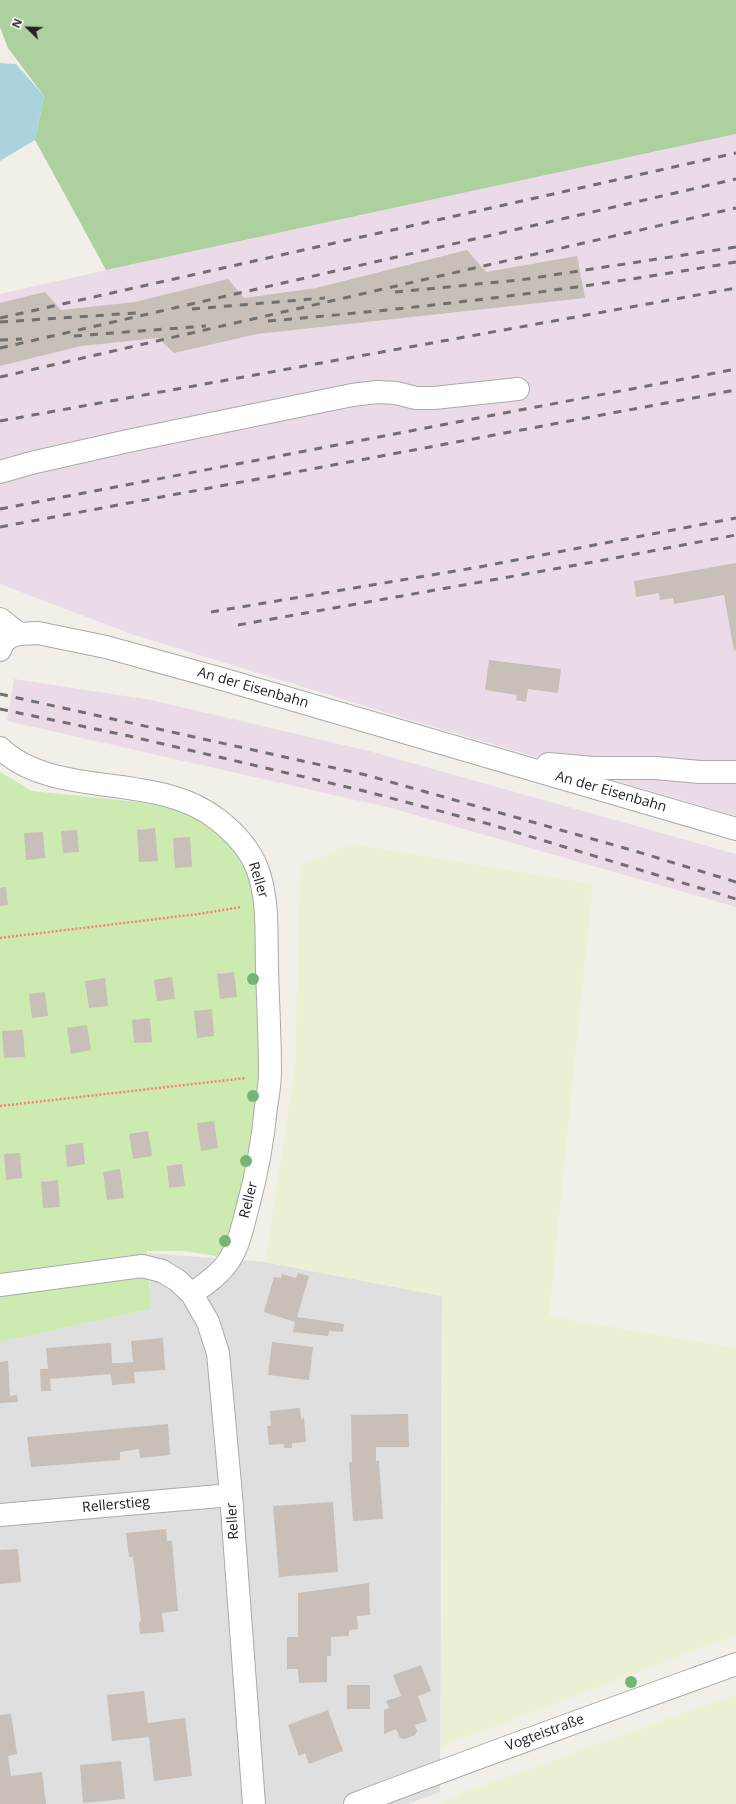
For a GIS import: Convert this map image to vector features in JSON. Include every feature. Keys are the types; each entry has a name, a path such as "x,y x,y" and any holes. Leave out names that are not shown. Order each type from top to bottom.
{"street":[{"path":"0,472 128,441 352,395 377,392 396,393 416,398 434,398 518,389"},
{"path":"0,619 19,634"},
{"name":"An der Eisenbahn","path":"19,634 38,633 106,647 222,679 736,829"},
{"path":"0,650 3,643 9,637 19,634"},
{"name":"Reller","path":"0,748 20,764 37,771 155,792 186,802 216,817 238,837 248,851 257,868 265,903 270,1075 264,1131 238,1243 230,1260 217,1275 192,1294 208,1322 218,1353 231,1495 254,1804"},
{"name":"An der Eisenbahn","path":"485,755 594,768 655,768 700,772 736,772"},
{"path":"0,1285 142,1266 162,1271 177,1280 192,1294"},
{"name":"Rellerstieg","path":"0,1515 231,1495"},
{"name":"Vogteistraße","path":"354,1804 458,1767 527,1739 736,1664"}],"path":[{"path":"0,938 198,914 265,903"},
{"path":"0,1106 270,1075"}],"shaded area":[{"path":"736,134 736,816 404,718 131,634 0,584 0,294"},
{"path":"14,679 151,700 369,751 736,854 736,907 391,808 7,721"},
{"path":"148,1253 265,1262 442,1296 440,1792 408,1804 0,1804 0,1342 151,1309"}],"green space":[{"path":"0,0 736,0 736,134 106,270 35,140 44,96 8,48 0,27"},
{"path":"0,772 32,791 166,805 210,826 240,857 255,881 263,1070 243,1198 224,1252 216,1256 183,1251 147,1251 151,1309 0,1342"},
{"path":"351,844 593,884 549,1316 736,1348 736,1635 441,1747 442,1296 265,1262 295,1067 300,866"},
{"path":"736,1694 736,1804 440,1804 465,1792"}],"water":[{"path":"0,63 16,64 44,96 35,140 0,161"}],"building":[{"path":"467,250 486,272 577,256 585,298 257,334 174,353 158,338 81,346 0,366 0,303 45,292 61,310 135,302 228,279 244,298 316,288"},
{"path":"736,563 736,650 734,651 724,595 674,604 673,598 660,600 659,593 636,597 634,581"},
{"path":"489,660 561,669 558,693 528,689 526,702 516,700 517,695 485,690"},
{"path":"155,828 158,861 139,862 137,830"},
{"path":"77,830 79,852 63,853 61,831"},
{"path":"43,832 45,858 26,860 24,833"},
{"path":"190,837 192,867 175,868 173,838"},
{"path":"6,887 8,905 0,906 0,888"},
{"path":"234,972 237,997 220,999 217,974"},
{"path":"172,977 175,999 157,1001 154,980"},
{"path":"105,978 108,1006 89,1008 85,981"},
{"path":"45,992 48,1016 32,1018 29,994"},
{"path":"212,1009 214,1036 197,1038 194,1011"},
{"path":"150,1018 152,1042 134,1043 132,1020"},
{"path":"87,1025 91,1050 71,1054 67,1028"},
{"path":"23,1030 25,1057 4,1058 2,1031"},
{"path":"214,1121 218,1148 201,1151 197,1123"},
{"path":"148,1131 152,1156 133,1159 129,1134"},
{"path":"83,1143 85,1164 67,1167 65,1145"},
{"path":"20,1153 22,1178 6,1180 4,1154"},
{"path":"182,1164 185,1186 169,1188 167,1166"},
{"path":"120,1169 124,1198 107,1200 103,1172"},
{"path":"58,1180 60,1207 43,1208 41,1182"},
{"path":"298,1273 309,1276 297,1317 344,1324 343,1332 329,1331 328,1336 293,1332 295,1322 264,1312 274,1277 281,1278 282,1274 296,1278"},
{"path":"163,1338 165,1370 134,1372 135,1383 112,1385 111,1374 50,1379 51,1391 41,1391 40,1369 48,1369 46,1348 111,1343 112,1363 123,1363 133,1362 131,1341"},
{"path":"272,1342 313,1347 309,1380 268,1375"},
{"path":"8,1361 10,1396 17,1395 18,1402 0,1403 0,1362"},
{"path":"300,1408 301,1419 304,1418 306,1442 292,1443 292,1448 284,1448 284,1444 269,1445 267,1426 271,1426 270,1411"},
{"path":"408,1414 409,1447 376,1447 376,1461 379,1461 383,1519 353,1521 349,1462 352,1462 351,1415"},
{"path":"168,1424 170,1455 140,1458 139,1449 120,1452 120,1460 31,1467 27,1437"},
{"path":"333,1502 338,1572 279,1577 273,1506"},
{"path":"166,1529 167,1541 172,1541 178,1611 162,1613 164,1632 140,1634 139,1622 141,1621 133,1557 129,1557 126,1533"},
{"path":"18,1549 21,1582 0,1584 0,1550"},
{"path":"369,1583 370,1615 357,1616 358,1629 349,1630 349,1636 331,1637 331,1656 327,1656 327,1682 299,1683 298,1669 287,1669 287,1637 298,1637 298,1593"},
{"path":"421,1665 431,1691 418,1696 427,1721 415,1725 417,1731 415,1735 405,1739 400,1738 396,1729 384,1734 384,1710 389,1708 386,1701 401,1696 393,1675"},
{"path":"347,1685 370,1685 370,1709 347,1709"},
{"path":"144,1691 148,1723 185,1718 192,1776 154,1781 149,1737 112,1741 107,1695"},
{"path":"328,1710 343,1751 309,1764 305,1753 299,1756 288,1725"},
{"path":"11,1714 17,1754 8,1756 11,1776 42,1772 46,1804 0,1804 0,1715"},
{"path":"121,1761 125,1799 83,1803 80,1765"}],"railway":[{"path":"0,318 736,153"},
{"path":"0,348 736,179"},
{"path":"0,377 736,208"},
{"path":"395,292 520,280 736,247"},
{"path":"268,321 503,297 620,281 736,262"},
{"path":"0,421 736,288"},
{"path":"192,309 325,298"},
{"path":"0,322 136,313"},
{"path":"74,336 206,326"},
{"path":"0,340 22,339"},
{"path":"0,509 736,369"},
{"path":"0,527 736,390"},
{"path":"211,612 479,567 736,518"},
{"path":"238,625 599,561 736,535"},
{"path":"0,694 366,775 635,851 736,882"},
{"path":"0,709 129,736 364,791 489,824 736,899"}]}
